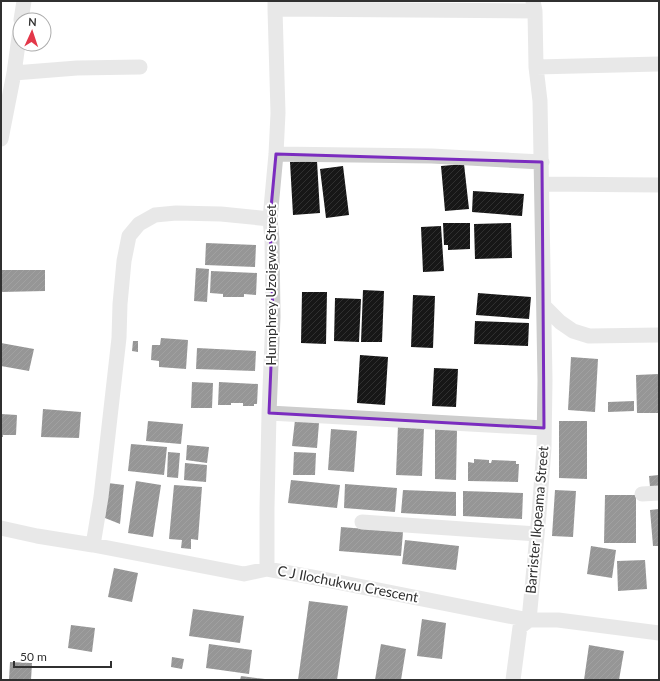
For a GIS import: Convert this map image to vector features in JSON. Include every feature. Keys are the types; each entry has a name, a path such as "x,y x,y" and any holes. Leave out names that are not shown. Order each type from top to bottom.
{"street":[{"path":"22,12 24,1"},
{"path":"275,5 534,6 536,68 540,101 544,306 560,322 573,331 589,336 659,335"},
{"name":"Humphrey Uzoigwe Street","path":"267,569 269,413 273,317 272,240 270,219 278,113 275,5"},
{"path":"1,139 17,52"},
{"path":"536,68 659,64"},
{"path":"14,73 77,68 140,67"},
{"path":"276,154 432,156 542,162"},
{"path":"542,184 659,185"},
{"path":"93,545 101,497 119,338 120,304 124,261 129,236 139,224 155,215 176,213 221,214 270,219"},
{"name":"Barrister Ikpeama Street","path":"513,680 520,627 529,620 537,534 544,448 544,306"},
{"path":"269,413 544,428"},
{"path":"642,494 659,493"},
{"path":"362,522 537,534"},
{"name":"C J Ilochukwu Crescent","path":"1,528 244,574 267,569 529,620 558,620 659,633"}],"highlighted area":[{"path":"276,154 542,162 544,428 269,413 273,317 270,219"}],"building":[{"path":"317,161 320,213 293,215 290,162"},
{"path":"464,164 469,209 445,211 441,166"},
{"path":"343,166 349,215 326,218 320,169"},
{"path":"473,191 524,194 522,216 472,212"},
{"path":"443,223 470,223 470,249 448,250 448,245 444,245"},
{"path":"511,223 512,258 475,259 474,224"},
{"path":"441,226 444,271 423,272 421,227"},
{"path":"206,243 256,245 255,267 205,265"},
{"path":"196,268 209,269 207,302 194,301"},
{"path":"1,270 45,270 45,291 1,292"},
{"path":"211,271 257,273 256,295 244,294 244,297 223,297 223,294 210,293"},
{"path":"363,290 384,291 382,342 361,342"},
{"path":"302,292 327,292 326,344 301,343"},
{"path":"478,293 531,297 529,319 476,315"},
{"path":"413,295 435,296 433,348 411,347"},
{"path":"335,298 361,299 359,342 334,341"},
{"path":"475,321 529,323 528,346 474,344"},
{"path":"161,338 188,340 186,369 159,367 159,361 151,360 152,345 160,345"},
{"path":"133,341 138,341 138,352 132,351"},
{"path":"1,343 34,349 29,371 1,366"},
{"path":"197,348 256,351 255,371 196,369"},
{"path":"360,355 388,357 385,405 357,403"},
{"path":"571,357 598,359 595,412 568,410"},
{"path":"434,368 458,369 456,407 432,406"},
{"path":"659,374 659,413 637,413 636,375"},
{"path":"192,382 213,383 212,408 191,408"},
{"path":"219,382 258,384 257,404 254,404 254,406 243,406 243,403 218,405"},
{"path":"634,401 634,411 608,412 608,402"},
{"path":"43,409 81,412 79,438 41,437"},
{"path":"1,414 17,415 16,435 3,435 3,437 1,437"},
{"path":"295,420 319,423 317,448 292,446"},
{"path":"148,421 183,424 181,444 146,441"},
{"path":"559,421 587,421 587,479 559,478"},
{"path":"398,425 424,427 422,476 396,475"},
{"path":"331,429 357,431 354,472 328,470"},
{"path":"435,429 457,430 456,480 435,479"},
{"path":"131,444 167,447 164,475 128,471"},
{"path":"187,445 209,447 207,463 186,460"},
{"path":"168,452 180,453 178,478 167,477"},
{"path":"294,452 316,453 315,475 293,475"},
{"path":"474,459 489,460 489,463 491,463 492,460 516,461 516,464 519,464 518,482 468,481 468,462 474,463"},
{"path":"185,463 207,465 206,482 184,480"},
{"path":"659,475 659,487 650,487 649,476"},
{"path":"291,480 340,485 337,508 288,503"},
{"path":"136,481 161,485 153,537 128,533"},
{"path":"108,483 124,485 120,524 105,518"},
{"path":"345,484 397,488 395,512 344,508"},
{"path":"174,485 202,487 198,540 191,539 191,549 181,548 182,540 169,539"},
{"path":"403,490 456,492 456,516 401,513"},
{"path":"555,490 576,491 573,537 552,536"},
{"path":"463,491 523,493 522,519 463,516"},
{"path":"605,495 636,495 636,543 604,543"},
{"path":"659,509 659,546 653,546 650,510"},
{"path":"341,527 403,532 401,556 339,551"},
{"path":"405,540 459,546 456,570 402,564"},
{"path":"591,546 616,550 612,578 587,574"},
{"path":"645,560 647,589 618,591 617,561"},
{"path":"114,568 138,573 132,602 108,597"},
{"path":"309,601 348,606 337,680 298,680"},
{"path":"193,609 244,616 240,643 189,636"},
{"path":"422,619 446,623 442,659 417,656"},
{"path":"71,625 95,628 92,652 68,648"},
{"path":"209,644 252,650 249,674 206,668"},
{"path":"381,644 406,649 401,680 375,680"},
{"path":"589,645 624,651 619,680 584,680"},
{"path":"172,657 184,659 182,669 171,667"},
{"path":"10,662 32,663 31,680 9,680"},
{"path":"241,676 265,679 265,680 240,680"}]}
